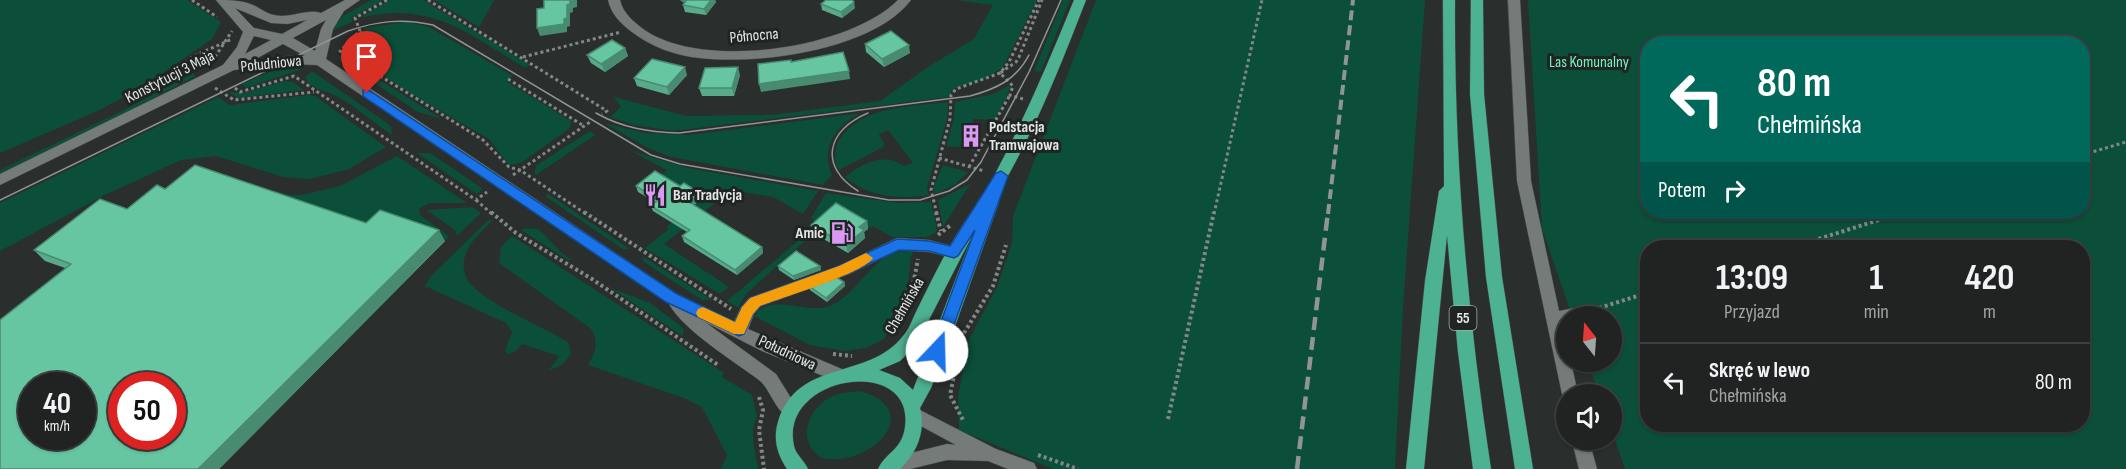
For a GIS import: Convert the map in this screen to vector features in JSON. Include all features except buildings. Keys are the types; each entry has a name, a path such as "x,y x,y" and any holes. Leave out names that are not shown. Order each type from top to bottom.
{"main road":[{"name":"Chełmińska","path":"857,373 894,356 910,340 954,252 1001,176 1052,72 1080,0"},
{"name":"55","path":"1449,0 1450,167 1464,326 1482,469"},
{"name":"55","path":"1477,0 1477,94 1494,277 1524,469"},
{"path":"1415,469 1432,280 1450,167"},
{"name":"Chełmińska","path":"889,468 902,455 910,442 914,428 913,410 945,333 1001,176"},
{"path":"792,465 784,441 784,426 790,411 810,388 838,375 857,373 885,379 901,390 913,410"}],"street":[{"path":"220,0 247,7 271,19 301,18 339,8"},
{"path":"220,0 250,31 283,38"},
{"name":"Konstytucji 3 Maja","path":"0,180 223,71 354,0"},
{"name":"Północna","path":"614,0 622,16 635,28 662,44 700,54 745,55 780,52 870,28 901,7 905,0"},
{"path":"1514,0 1524,181 1568,384"},
{"name":"Południowa","path":"319,61 327,29 339,8"},
{"path":"271,19 283,38"},
{"path":"223,71 239,54 250,31"},
{"name":"Południowa","path":"283,38 672,298 742,324 820,369 838,375"},
{"name":"Południowa","path":"223,71 288,60 319,61"},
{"path":"742,324 755,302 844,270 890,247 908,244 954,252"},
{"name":"Południowa","path":"672,298 693,322 770,379 790,411"},
{"path":"913,410 990,454"},
{"path":"1583,450 1588,469"},
{"path":"889,468 947,452 990,454 1028,460"}],"path":[{"path":"192,0 225,23"},
{"path":"387,0 355,18 360,31 340,51 483,140 509,167 520,170 742,324"},
{"path":"428,0 607,111 602,114"},
{"path":"941,231 931,190 950,119 952,92 1000,73 1016,62 1041,0"},
{"path":"1168,419 1262,0"},
{"path":"523,57 635,28"},
{"path":"213,61 233,29"},
{"path":"143,93 185,61 250,31"},
{"path":"969,166 1014,86 1000,73"},
{"path":"235,88 240,92 294,76 476,200 516,232 592,279 720,366"},
{"path":"508,79 584,126"},
{"path":"215,88 234,100 315,92"},
{"path":"1010,95 1024,98 1021,103"},
{"path":"512,175 590,122"},
{"path":"2090,153 2126,142"},
{"path":"939,158 986,169 979,180"},
{"path":"476,200 487,192"},
{"path":"1815,240 1882,219"},
{"path":"916,328 898,326 912,290 918,259 941,231 953,223"},
{"path":"971,426 962,420 950,395 963,335 993,286 1006,245"},
{"path":"1604,306 1640,294"},
{"path":"945,333 963,335"},
{"path":"824,354 855,355"},
{"path":"752,388 759,397 763,410 759,430 764,469"},
{"path":"1028,460 1078,469"}],"green space":[{"path":"0,0 187,0 221,22 212,39 144,86 102,109 0,153"},
{"path":"372,0 383,0 351,18 352,22 331,31 344,15"},
{"path":"390,0 423,0 530,65 525,68 467,32 428,17 407,13 360,18"},
{"path":"434,0 494,0 479,27"},
{"path":"956,0 1037,0 1003,67 983,80 955,88 949,97 673,131 634,125 610,117 621,107 614,97 686,116 772,115 880,101 928,67 974,39 993,5"},
{"path":"1063,0 1070,0 1041,72 1034,71"},
{"path":"1096,0 1425,0 1403,308 1395,469 1053,469 959,430 958,396 969,339 997,287 1012,243 1013,216"},
{"name":"Las Komunalny","path":"1528,0 2126,0 2126,469 1625,469 1619,450 1622,450 1622,384 1596,384 1591,372 1622,372 1622,306 1569,306 1542,229"},
{"path":"407,22 429,27 513,76 506,81 571,121 570,128 521,163 509,165 489,139 418,98 345,50 363,32 364,28"},
{"path":"341,56 442,119 418,112 337,58"},
{"path":"284,66 305,68 246,88 242,84"},
{"path":"312,71 387,123 391,127 392,135 348,103 310,84 305,77"},
{"path":"192,73 196,76 91,131 0,173 0,170 126,109"},
{"path":"285,81 293,82 304,90 238,98 227,92 244,93"},
{"path":"1010,87 1006,99 994,120 974,119 960,147 946,146 954,118 955,102 993,94"},
{"path":"315,96 386,147 349,169 310,179 283,177 216,156 181,160 105,195 0,251 0,203 218,97 230,105"},
{"path":"948,102 947,119 927,188 929,195 896,197 874,193 845,177 859,167 874,161 889,160 904,166 913,163 888,130 879,134 884,144 883,147 839,170 835,158 838,143 849,128 861,120 889,110"},
{"path":"862,113 845,124 833,138 828,156 832,175 823,185 671,157 648,148 604,123 645,133 689,135"},
{"path":"590,131 595,135 536,175 534,173 537,165"},
{"path":"631,151 688,168 818,191 803,214 773,197 731,190 664,244 729,287 720,294 645,248 669,229 666,227 702,199 657,177 667,170"},
{"path":"417,153 430,153 483,189 477,194"},
{"path":"397,156 467,203 429,203 419,209 420,215 449,236 445,241 387,222 374,234 209,173 290,195 301,195 340,186"},
{"path":"943,165 968,172 956,184 935,194 933,188"},
{"path":"970,184 943,227 938,200"},
{"path":"826,193 898,203 931,202 937,229 935,233 927,237 892,237 873,226 868,229 838,211 746,294 738,308 727,301 818,224 811,218"},
{"path":"547,194 630,249 623,249 546,197"},
{"path":"473,207 481,213 457,236 455,230 426,210"},
{"path":"488,220 493,220 476,237 465,256 466,277 478,291 489,299 568,342 571,353 556,368 549,370 559,356 522,344 516,351 508,354 505,351 512,332 506,323 425,286 431,276"},
{"path":"539,229 572,260 568,260 521,230"},
{"path":"512,236 724,373 722,377 752,395 757,416 753,435 758,469 721,469 727,455 702,407 684,398 588,365 595,347 595,337 590,328 499,263 501,247"},
{"path":"914,251 911,256 907,294 884,339 866,348 844,351 810,345 754,316 761,309 770,305 822,308 832,305 887,256 896,252"},
{"path":"642,256 712,300 702,300 644,262"},
{"path":"611,288 650,303 682,327 684,331 682,336"},
{"path":"860,391 880,400 889,411 890,423 884,436 873,447 857,455 840,459 822,458 809,443 807,434 811,416 824,401 833,396"}],"tram line":[{"path":"0,200 348,31 369,25 401,21 433,25 651,155 680,164 889,200 920,200 949,191 967,180 981,162 1029,72 1061,0"},
{"path":"596,113 636,128 679,133 970,96 1004,82 1018,71 1029,55"},
{"path":"858,191 837,171 833,160 833,149 836,139 844,129 854,120 868,113"}],"railway":[{"path":"1328,214 1353,0"},
{"path":"1297,469 1328,212"}],"slow traffic":[{"path":"703,313 739,330 747,311 755,302 844,270 866,258"}],"place":[{"name":"Podstacja Tramwajowa","path":"971,136"},
{"name":"Bar Tradycja","path":"655,195"},
{"name":"Amic","path":"842,233"}],"route":[{"path":"367,93 672,298 739,330 747,311 755,302 844,270 897,244 929,246 954,252 1001,176 937,351"}]}
